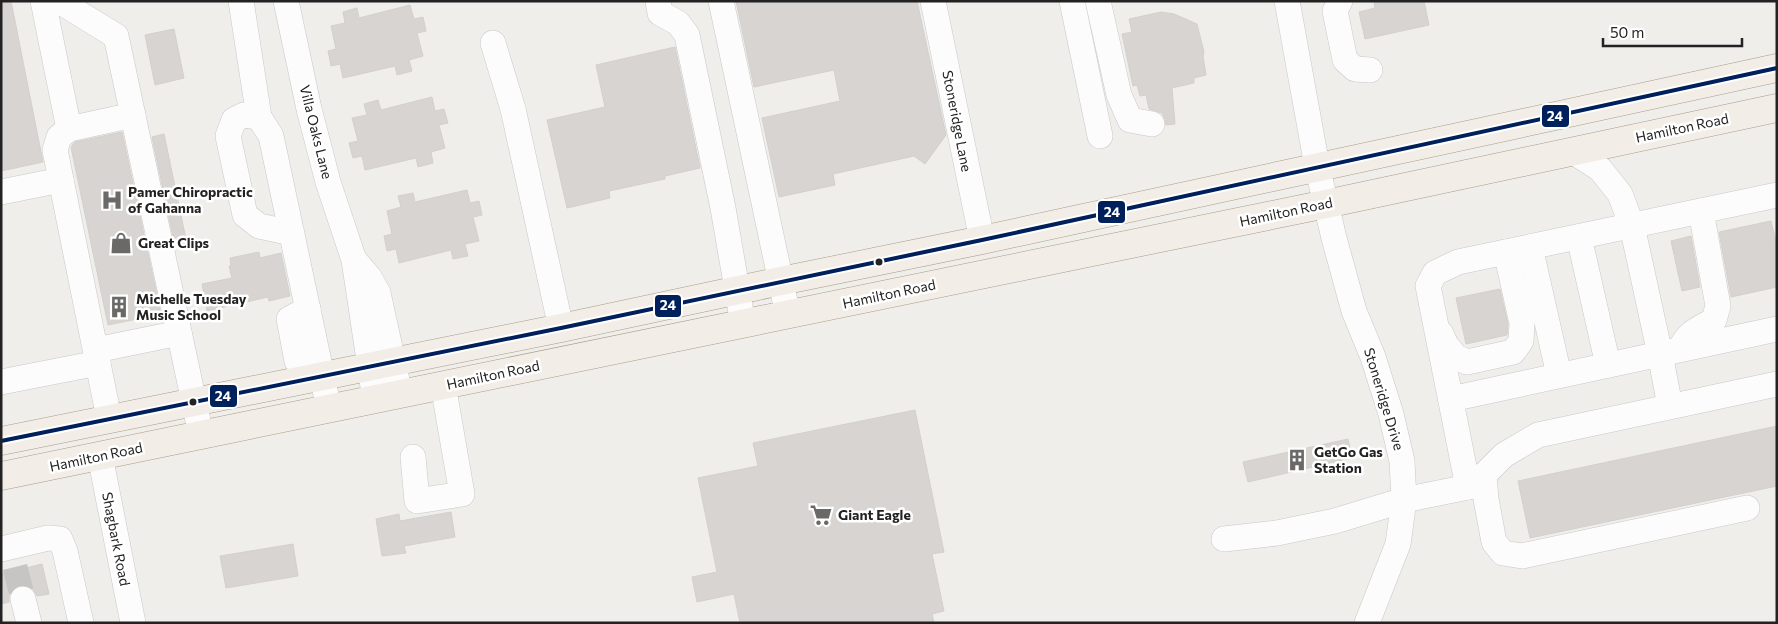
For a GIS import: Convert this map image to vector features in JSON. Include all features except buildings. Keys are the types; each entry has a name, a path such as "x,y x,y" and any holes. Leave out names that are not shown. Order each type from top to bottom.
{"main road":[{"path":"1,440 562,328 982,240 1777,68"},
{"name":"Hamilton Road","path":"1,476 1326,204 1777,108"}],"street":[{"path":"43,1 69,129"},
{"path":"59,1 116,36 201,435"},
{"path":"241,1 259,117 271,136 329,409"},
{"name":"Villa Oaks Lane","path":"286,1 309,109 328,182 354,260 369,277 378,293 381,363 388,397"},
{"path":"658,1 660,13 678,23 686,35 743,324"},
{"path":"721,1 788,314"},
{"name":"Stoneridge Lane","path":"933,1 976,170 982,240"},
{"path":"1072,1 1100,136"},
{"path":"1098,1 1119,95 1130,120 1152,124"},
{"path":"1287,1 1317,166 1326,204"},
{"path":"1340,1 1335,11 1345,60 1355,69 1370,70"},
{"path":"493,43 513,108 562,328"},
{"path":"109,418 55,150 59,137 69,129 133,115"},
{"path":"259,117 244,115 234,120 228,136 245,215 259,226 292,233"},
{"path":"1572,151 1600,169 1620,194 1632,226 1670,352 1670,406"},
{"path":"1,192 61,180"},
{"path":"1747,508 1522,556 1503,553 1494,542 1486,499 1476,481 1451,399 1428,286 1435,273 1458,262 1777,195"},
{"name":"Stoneridge Drive","path":"1326,204 1354,311 1373,357 1391,414 1402,461 1404,500 1398,544 1367,623"},
{"path":"1670,352 1691,333 1714,320 1718,306 1701,211"},
{"path":"1579,237 1608,365"},
{"path":"1530,247 1558,376"},
{"path":"1435,321 1446,345 1456,357 1467,362 1513,352 1521,341 1522,323 1506,252"},
{"path":"297,362 289,319 308,309"},
{"path":"1451,399 1777,329"},
{"path":"1,382 179,333"},
{"path":"1224,539 1277,533 1336,521 1404,500 1476,481 1504,455 1538,435 1777,384"},
{"path":"413,457 417,501 462,494 443,385"},
{"name":"Shagbark Road","path":"100,456 133,623"},
{"path":"9,555 48,538 60,540 65,551 81,623"}],"tunnel":[{"path":"15,567 23,599"}],"transit line":[{"name":"24","path":"1,441 561,328 982,240 1777,68"}],"place":[{"name":"Pamer Chiropractic of Gahanna","path":"112,200"},
{"name":"Great Clips","path":"121,243"},
{"name":"Michelle Tuesday Music School","path":"119,307"},
{"name":"GetGo Gas Station","path":"1297,460"},
{"name":"Giant Eagle","path":"821,515"}]}
